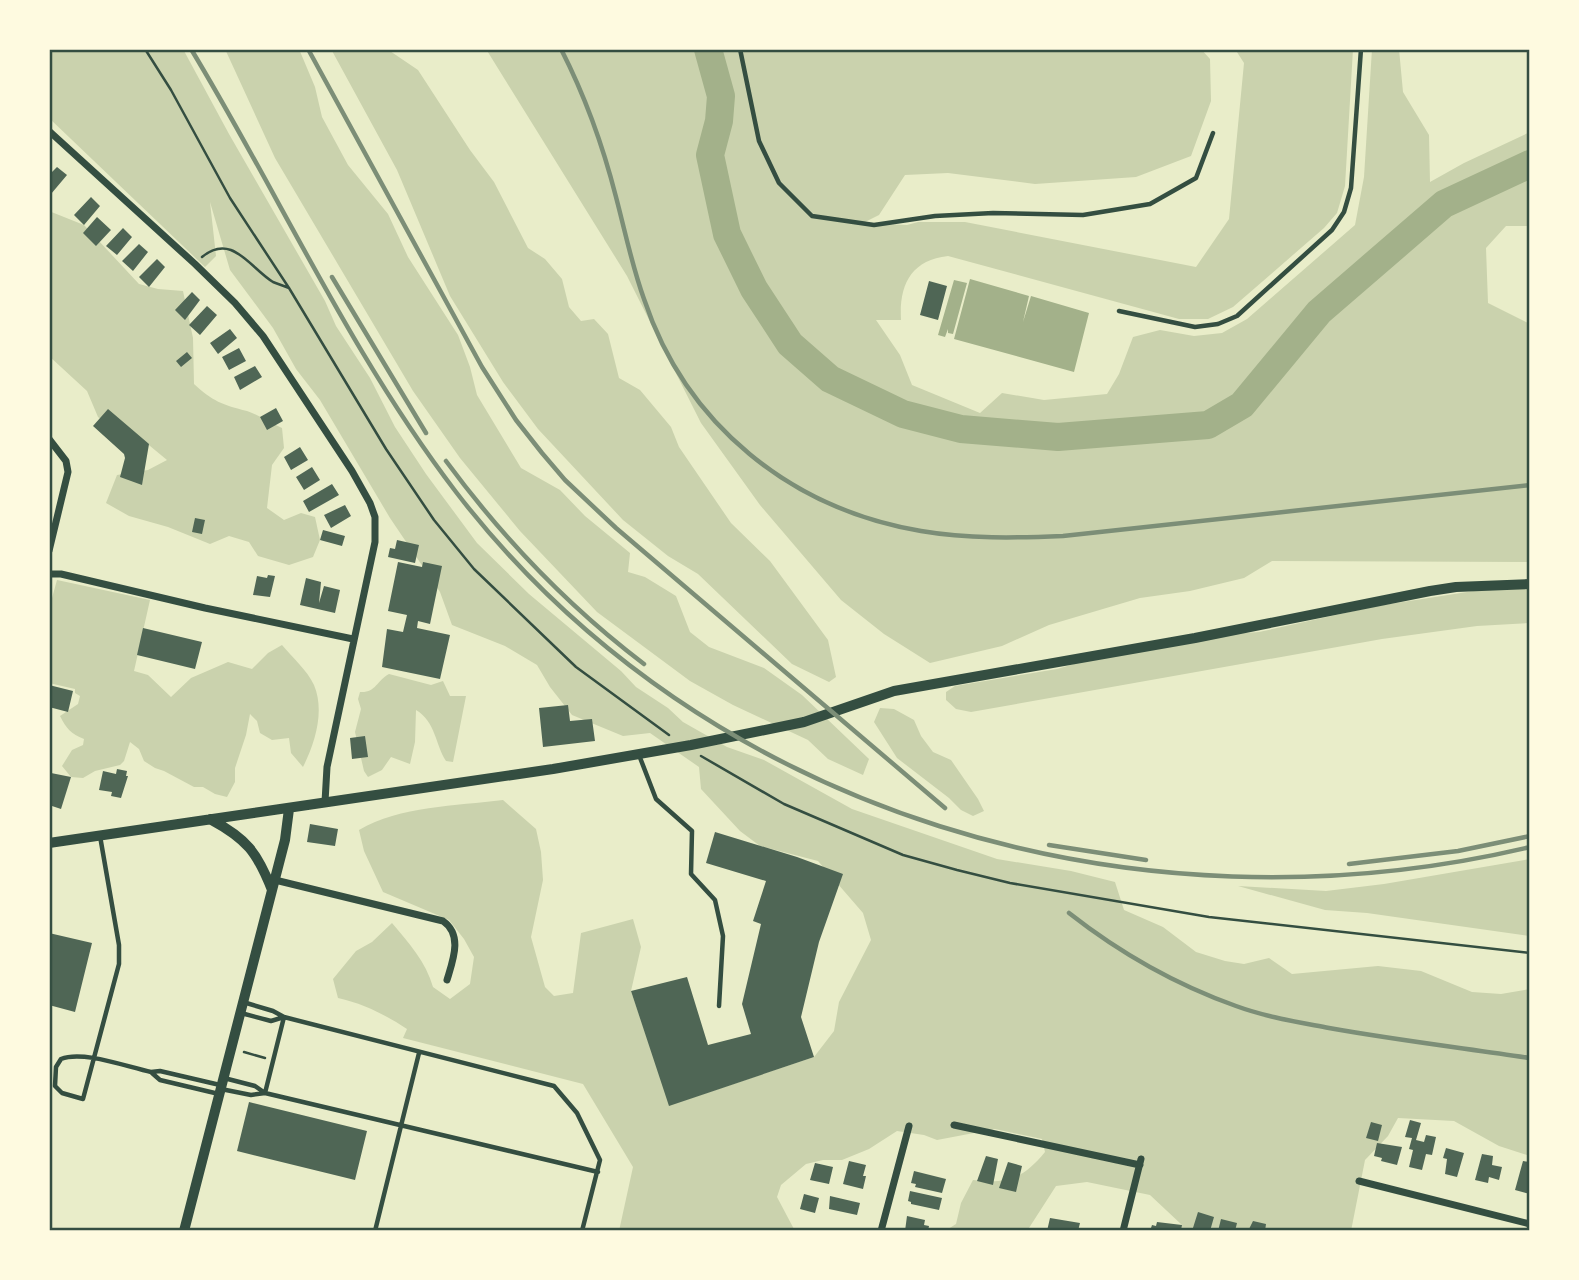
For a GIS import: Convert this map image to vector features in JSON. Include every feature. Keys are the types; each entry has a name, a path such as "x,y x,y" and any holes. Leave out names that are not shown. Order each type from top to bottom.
{"street":[{"path":"49,131 235,303 263,336 352,471 370,503 375,517 375,542 327,767 325,802"},
{"path":"49,439 66,461 68,472 49,551"},
{"path":"49,574 61,574 353,639"},
{"path":"49,843 639,754 769,731 894,691 1195,638 1430,591 1456,587 1530,584"},
{"path":"184,1231 274,885 285,840 289,808"},
{"path":"210,819 235,832 246,842 274,885 443,921 450,926 455,937 455,951 447,980"},
{"path":"954,1125 1141,1162 1123,1231"},
{"path":"881,1231 909,1126"},
{"path":"1359,1181 1530,1224"}],"lane":[{"path":"740,49 759,141 779,183 813,216 874,225 935,216 993,213 1083,215 1150,204 1196,178 1213,133"},
{"path":"1119,311 1195,327 1218,324 1237,316 1332,230 1344,212 1351,188 1361,49"},
{"path":"639,754 656,799 692,831 691,874 715,901 723,936 719,1006"},
{"path":"100,836 119,946 119,964 93,1059 83,1099 62,1093 55,1086 56,1067 61,1059 69,1055 93,1059 151,1072 160,1070 251,1096 265,1093"},
{"path":"242,1007 271,1021 284,1017"},
{"path":"242,1007 273,1011 284,1017 554,1086 577,1113 600,1160 582,1231"},
{"path":"265,1093 284,1017"},
{"path":"375,1231 419,1053"},
{"path":"151,1072 160,1080 221,1086 255,1086 265,1093 598,1172"}],"path":[{"path":"145,49 171,90 230,198 289,288 386,449 434,520 474,569 576,667 658,727"},
{"path":"195,264 209,251 219,248 233,250 273,282 289,288"},
{"path":"709,762 784,804 903,855 1010,883 1209,917 1530,953"},
{"path":"238,1051 273,1060"}],"shaded area":[{"path":"49,49 183,49 325,301 336,326 426,474 477,543 529,594 621,671 636,687 668,708 683,722 727,747 764,760 852,809 997,859 1071,871 1115,882 1124,910 1163,927 1196,952 1244,964 1269,958 1292,974 1378,966 1421,971 1472,992 1501,994 1530,989 1530,1156 1499,1146 1454,1121 1398,1118 1388,1136 1365,1160 1351,1231 1181,1231 1182,1225 1150,1195 1087,1182 1056,1186 1027,1231 945,1231 956,1224 961,1203 973,1180 1005,1180 1022,1174 1045,1152 1042,1139 995,1129 937,1140 897,1131 869,1149 842,1160 806,1164 781,1185 777,1197 795,1231 619,1231 633,1167 583,1084 403,1038 407,1029 365,1006 338,998 333,979 356,951 372,942 392,923 411,945 433,987 450,999 470,984 474,957 449,920 383,892 364,851 359,830 392,816 410,812 503,800 536,829 543,880 531,937 545,987 554,996 573,993 581,933 633,919 641,947 631,991 670,1105 814,1057 834,1031 839,1002 871,940 863,913 818,861 760,846 740,831 701,789 699,767 650,733 623,736 572,715 537,665 505,646 452,625 440,592 390,518 320,400 296,369 273,328 230,270 210,202 216,256 205,267 49,118"},
{"path":"225,49 299,49 315,87 322,117 348,165 388,214 408,257 458,335 477,395 521,468 560,490 585,516 630,553 628,572 645,577 676,596 690,632 709,647 764,668 802,695 869,759 863,775 828,759 808,740 733,705 690,681 597,612 520,531 460,458 413,391 275,158"},
{"path":"331,49 387,49 418,70 494,182 528,248 545,259 562,279 569,307 581,321 594,319 608,334 619,378 640,390 671,427 679,447 731,523 770,561 828,640 836,677 829,682 792,664 698,574 668,556 623,520 538,429 503,382 450,296 397,170"},
{"path":"486,49 1201,49 1210,59 1211,101 1191,156 1136,177 1035,184 948,173 905,175 879,215 863,223 907,225 918,222 965,222 1196,267 1229,219 1244,63 1235,49 1353,49 1345,186 1337,213 1324,228 1233,307 1208,319 1179,319 948,256 935,258 916,269 905,285 901,320 876,320 900,355 912,385 980,413 1002,393 1044,400 1107,394 1119,374 1133,337 1160,330 1194,336 1222,333 1247,319 1355,225 1364,177 1372,49 1399,49 1403,92 1429,135 1430,182 1530,132 1530,226 1506,226 1486,248 1488,303 1530,324 1530,562 1272,561 1244,578 1190,591 1140,598 1049,625 1002,646 930,663 884,634 841,600 760,505 701,423 627,276"},
{"path":"49,211 84,225 139,284 183,291 193,338 194,384 218,402 251,413 282,428 284,448 272,465 267,508 284,520 301,513 315,517 320,540 313,557 289,565 258,556 249,542 229,536 210,544 168,527 129,516 106,503 117,475 148,470 167,460 144,441 119,435 98,417 87,391 49,356"},
{"path":"970,279 1029,296 1023,322 1031,296 1089,313 1074,372 954,339"},
{"path":"954,280 967,283 953,334 948,333 948,329 945,337 938,335"},
{"path":"57,580 150,600 134,671 148,675 171,697 191,678 228,662 252,669 268,653 282,645 314,685 319,705 317,727 303,767 291,753 289,738 272,740 260,733 257,721 250,714 235,768 235,782 227,797 203,787 194,787 155,768 144,761 139,749 130,742 120,765 95,771 83,778 71,777 62,766 72,750 83,745 84,739 69,730 60,716 78,704 80,696 75,693 75,689 49,683 49,609"},
{"path":"1530,589 1530,623 1477,626 1382,639 971,712 956,709 946,700 946,692 955,686 1057,669 1091,659 1231,634 1259,632 1377,606 1480,590"},
{"path":"389,674 431,685 443,681 450,696 466,696 453,762 446,761 428,721 416,710 415,742 410,764 391,757 382,770 368,777 364,771 355,732 361,709 358,699 360,692 373,689"},
{"path":"880,708 894,709 914,720 921,736 933,752 951,760 984,811 973,816 961,810 897,758 874,722"},
{"path":"1530,859 1530,936 1367,913 1325,910 1238,886 1326,891"}],"building":[{"path":"57,167 67,175 51,194 49,175"},
{"path":"91,197 100,206 84,225 74,215"},
{"path":"97,217 111,230 96,246 83,233"},
{"path":"123,228 132,237 117,255 106,246"},
{"path":"139,244 148,252 133,271 122,261"},
{"path":"157,259 165,267 149,287 139,277"},
{"path":"929,281 947,286 938,320 920,315"},
{"path":"192,292 200,300 185,320 175,310"},
{"path":"207,306 217,315 200,335 189,325"},
{"path":"230,329 237,338 218,354 210,343"},
{"path":"239,348 246,361 229,370 222,357"},
{"path":"187,352 192,358 181,367 176,361"},
{"path":"255,366 262,377 240,390 234,377"},
{"path":"276,408 283,421 267,430 260,417"},
{"path":"108,409 149,444 142,485 120,477 124,454 93,426"},
{"path":"300,447 308,460 291,470 284,457"},
{"path":"312,467 320,480 304,490 296,477"},
{"path":"332,484 339,495 309,512 303,501"},
{"path":"345,505 351,516 331,528 324,515"},
{"path":"195,518 205,520 202,534 192,532"},
{"path":"323,530 345,536 342,546 320,540"},
{"path":"397,540 419,545 415,563 388,557 390,548 395,549"},
{"path":"398,562 422,567 423,562 442,566 430,624 418,621 417,628 450,635 440,679 382,667 387,629 403,632 407,615 388,611"},
{"path":"268,575 275,576 270,597 253,595 257,576 267,578"},
{"path":"306,578 321,582 319,603 324,586 340,590 335,613 300,605"},
{"path":"143,628 202,642 195,669 137,655"},
{"path":"49,685 73,691 68,712 49,707"},
{"path":"568,705 570,721 592,719 595,741 543,747 539,708"},
{"path":"365,736 368,757 352,759 350,738"},
{"path":"117,769 127,771 128,776 121,798 111,796 112,792 99,790 103,771 116,774"},
{"path":"51,773 71,777 61,809 49,805"},
{"path":"310,824 338,829 335,846 307,842"},
{"path":"715,832 843,874 819,942 801,1017 814,1057 669,1106 631,991 687,977 708,1045 751,1034 742,1004 761,924 753,921 766,881 706,863"},
{"path":"49,933 92,943 75,1012 49,1005"},
{"path":"249,1102 367,1131 355,1180 237,1151"},
{"path":"1410,1120 1421,1123 1416,1140 1424,1142 1426,1135 1436,1137 1432,1155 1426,1154 1422,1170 1409,1167 1413,1150 1409,1149 1412,1138 1405,1137"},
{"path":"1371,1122 1382,1125 1378,1141 1366,1138"},
{"path":"1377,1143 1402,1147 1397,1165 1381,1161 1382,1158 1374,1156"},
{"path":"1446,1148 1464,1153 1457,1177 1445,1174 1447,1159 1443,1158"},
{"path":"1482,1154 1493,1156 1492,1165 1502,1167 1499,1180 1489,1177 1488,1183 1475,1180"},
{"path":"986,1156 998,1159 993,1185 977,1181"},
{"path":"849,1161 866,1165 863,1189 843,1184"},
{"path":"1523,1161 1530,1162 1530,1194 1515,1190"},
{"path":"1008,1162 1022,1166 1016,1192 999,1188"},
{"path":"815,1163 833,1167 829,1184 810,1180"},
{"path":"914,1171 946,1179 942,1193 915,1187 916,1184 911,1183"},
{"path":"910,1191 942,1198 939,1210 911,1204 908,1201"},
{"path":"804,1194 819,1198 815,1213 800,1209"},
{"path":"830,1196 860,1203 857,1215 829,1209"},
{"path":"1198,1212 1214,1217 1210,1231 1192,1231"},
{"path":"907,1216 925,1220 924,1225 929,1226 928,1231 905,1231"},
{"path":"1050,1218 1080,1223 1078,1231 1047,1231"},
{"path":"1221,1219 1237,1223 1235,1231 1218,1231"},
{"path":"1253,1221 1266,1224 1265,1231 1248,1231"},
{"path":"1157,1222 1182,1225 1181,1231 1150,1231 1152,1225 1156,1226"}],"waterway":[{"path":"708,49 721,96 719,121 710,155 727,234 754,289 790,344 830,379 903,414 961,429 1058,437 1208,425 1242,405 1319,312 1444,204 1530,164"}],"railway":[{"path":"191,49 349,330 418,440 456,492 558,604 674,698 802,772 940,826 1084,861 1232,876 1382,872 1530,847"},
{"path":"308,49 482,367 516,420 542,453 565,480 616,528 945,808"},
{"path":"561,49 586,103 599,140 644,299 663,344 687,385 716,422 750,454 787,481 829,503 873,520 921,531 974,537 1028,537 1063,536 1530,485"},
{"path":"332,277 426,433"},
{"path":"446,461 490,517 538,570 589,619 644,664"},
{"path":"1349,864 1458,851 1530,836"},
{"path":"1049,845 1146,860"},
{"path":"1069,913 1148,966 1191,988 1247,1010 1354,1032 1530,1058"}]}
